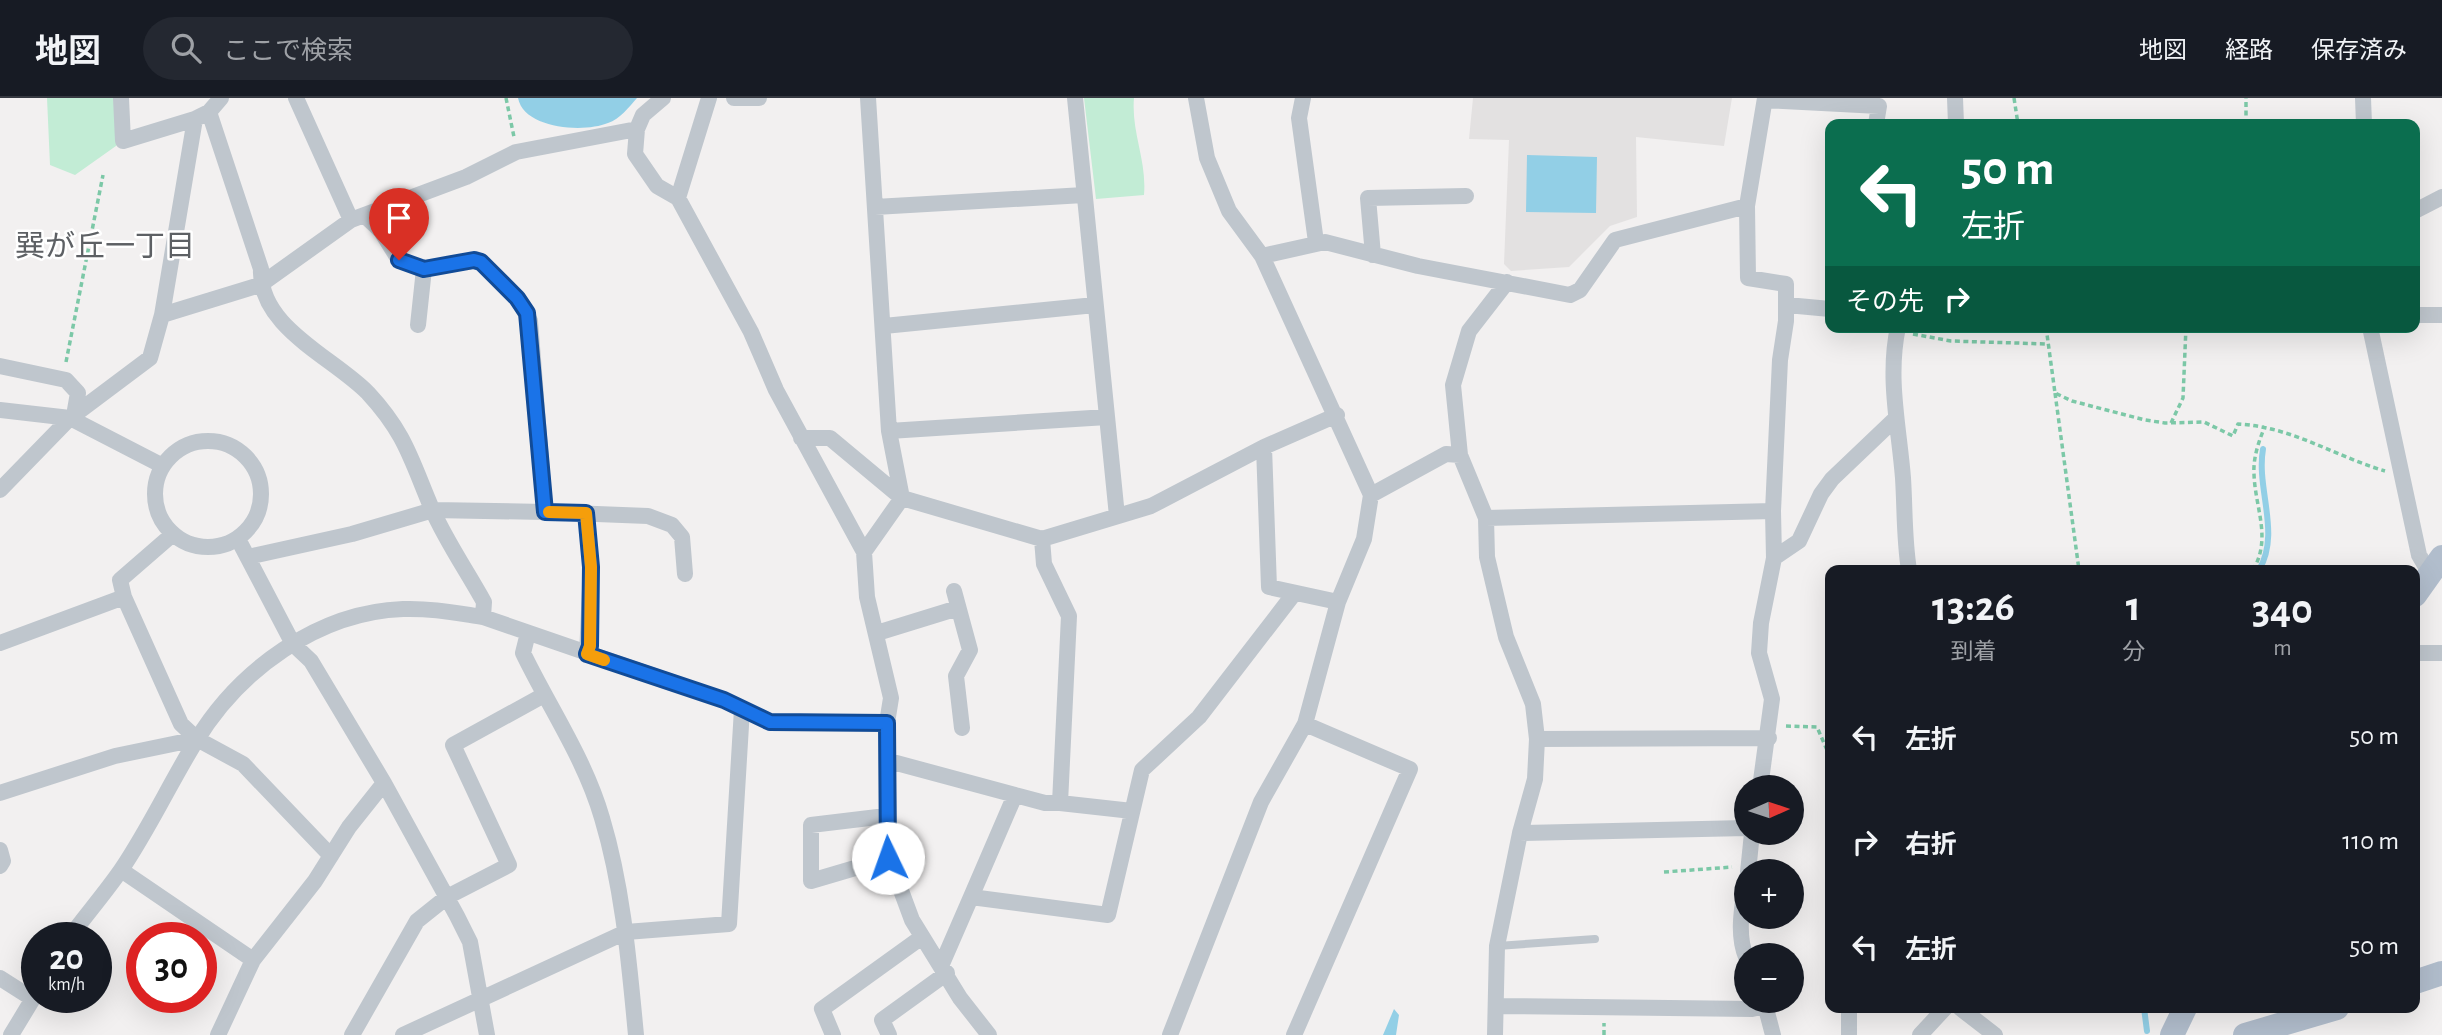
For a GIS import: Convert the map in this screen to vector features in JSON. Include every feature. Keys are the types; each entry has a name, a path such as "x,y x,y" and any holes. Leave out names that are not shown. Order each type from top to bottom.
{"main road":[{"path":"2420,588 2436,566"},
{"path":"2420,980 2442,973"},
{"path":"2172,1035 2183,1013"},
{"path":"2245,1035 2320,1013"}],"street":[{"path":"121,98 123,141 202,116 221,98"},
{"path":"296,98 357,218 381,231 399,260 424,269 474,260 481,262 517,298 527,313 545,512"},
{"path":"663,98 643,115 637,129 635,153 657,186 678,198 751,332 776,390 863,552 867,597 891,698 887,723 888,858 912,920 960,998 989,1035"},
{"path":"678,198 709,98"},
{"path":"734,98 760,98"},
{"path":"863,552 902,498 889,431 869,98"},
{"path":"1075,98 1116,516"},
{"path":"1170,1035 1261,802 1305,724 1338,602 1364,539 1371,495 1337,415 1262,256 1228,211 1207,158 1196,98"},
{"path":"1303,98 1299,118 1316,242"},
{"path":"1955,98 1956,119"},
{"path":"2363,98 2364,119"},
{"path":"1762,775 1772,699 1759,653 1761,623 1774,558 1773,511 1780,360 1787,305 1786,284 1748,278 1747,205 1765,99 1879,106 1877,119"},
{"path":"202,116 261,269 260,285 278,318 365,390 401,432 433,510 484,602 482,617"},
{"path":"0,490 74,415 150,358 162,315 202,116"},
{"path":"162,315 260,285 357,218 466,177 516,152 637,129"},
{"path":"875,207 1084,195"},
{"path":"1373,255 1368,198 1466,196"},
{"path":"2420,208 2442,197"},
{"path":"1262,256 1316,242 1507,282 1551,294 1570,295 1580,290 1615,240 1747,205"},
{"path":"418,325 424,269"},
{"path":"1495,1035 1497,946 1520,833 1535,779 1537,739 1533,704 1506,637 1490,570 1486,518 1460,455 1453,385 1469,331 1507,282"},
{"path":"884,326 1095,305"},
{"path":"1787,305 1825,309"},
{"path":"2420,315 2442,315"},
{"path":"1897,333 1893,353 1895,419 1903,476 1909,565"},
{"path":"2371,333 2419,555 2436,566"},
{"path":"0,366 62,379 74,386 78,393 74,415"},
{"path":"0,410 74,415 163,466"},
{"path":"801,438 830,438 902,498 1042,539 1152,506 1264,447 1337,415"},
{"path":"889,431 1107,417"},
{"path":"1774,558 1799,541 1821,494 1832,479 1895,419"},
{"path":"206,441 223,443 239,450 251,462 259,478 262,495 259,512 251,527 238,539 208,548 192,546 173,534 158,513 155,497 156,481 163,466 182,449 206,441"},
{"path":"1264,447 1269,587 1293,595 1338,602"},
{"path":"1371,495 1383,485 1446,454 1460,455"},
{"path":"248,557 352,534 433,510 586,513 648,516 672,525 682,537 685,574"},
{"path":"1486,518 1773,511"},
{"path":"586,513 591,567 590,646 587,654"},
{"path":"173,534 120,580 124,597 181,724 197,739 243,764 331,856"},
{"path":"238,539 293,644 311,661 384,783 470,942 487,1035"},
{"path":"1042,539 1044,564 1069,616 1060,803"},
{"path":"954,591 970,650 957,676 962,728"},
{"path":"971,897 1108,915 1142,770 1199,717 1293,595"},
{"path":"0,643 124,597"},
{"path":"877,632 958,608"},
{"path":"81,922 121,870 197,739 251,674 293,644 346,619 381,611 442,609 482,617 742,709 770,722 887,723"},
{"path":"528,634 523,653 571,743 601,815 626,932 636,1035"},
{"path":"2420,653 2442,653"},
{"path":"352,1035 417,921 447,897 509,865 453,745 544,695"},
{"path":"403,1035 626,932 729,924 742,709"},
{"path":"1294,1035 1410,769 1305,724"},
{"path":"1537,739 1769,732"},
{"path":"0,793 115,756 197,739"},
{"path":"888,761 1045,803 1132,811"},
{"path":"218,1035 253,960 384,783"},
{"path":"890,1035 882,1020 944,970 971,897 1015,795"},
{"path":"886,816 811,825 811,881 888,858"},
{"path":"1520,833 1734,828"},
{"path":"0,850 3,861 0,866"},
{"path":"121,870 253,960"},
{"path":"833,1035 822,1009 922,937"},
{"path":"0,978 21,988"},
{"path":"1497,1006 1734,1009"},
{"path":"12,1035 25,1013"},
{"path":"1767,1013 1773,1035"},
{"path":"1849,1013 1849,1035"},
{"path":"1920,1035 1940,1013"},
{"path":"1966,1013 1995,1035"}],"lane":[{"path":"1497,946 1595,939"}],"path":[{"path":"506,98 516,152"},
{"path":"2014,98 2017,119"},
{"path":"2246,98 2246,119"},
{"path":"62,379 103,175"},
{"path":"1916,333 1951,341 2048,344"},
{"path":"2047,333 2078,565"},
{"path":"2171,423 2183,398 2186,333"},
{"path":"2055,393 2072,401 2145,420 2171,423 2204,422 2233,436 2238,424 2265,426 2295,434 2384,471 2401,470"},
{"path":"2256,565 2262,553 2263,539 2254,473 2257,447 2265,426"},
{"path":"1769,732 1817,727 1825,745"},
{"path":"1664,872 1734,872"}],"shaded area":[{"path":"1473,98 1732,98 1724,146 1636,137 1637,217 1610,226 1569,267 1511,271 1504,264 1509,140 1469,139"}],"green space":[{"path":"47,98 121,98 123,141 75,175 50,165"},
{"path":"1084,98 1134,98 1144,195 1096,199"}],"water":[{"path":"518,98 637,98 612,121 597,126 571,128 556,126 531,116"},
{"path":"1527,155 1597,157 1596,213 1526,212"},
{"path":"1394,1009 1399,1015 1396,1035 1383,1035"}],"waterway":[{"path":"2261,565 2268,541 2263,449"},
{"path":"2145,1013 2147,1031"}],"slow traffic":[{"path":"549,512 586,513 591,567 590,646 587,654 604,660"}],"district":[{"name":"巽が丘一丁目","path":"105,247"}],"route":[{"path":"399,260 424,269 474,260 481,262 517,298 527,313 530,321 545,512 586,513 591,567 590,646 587,654 724,700 770,722 887,723 888,858"}]}
